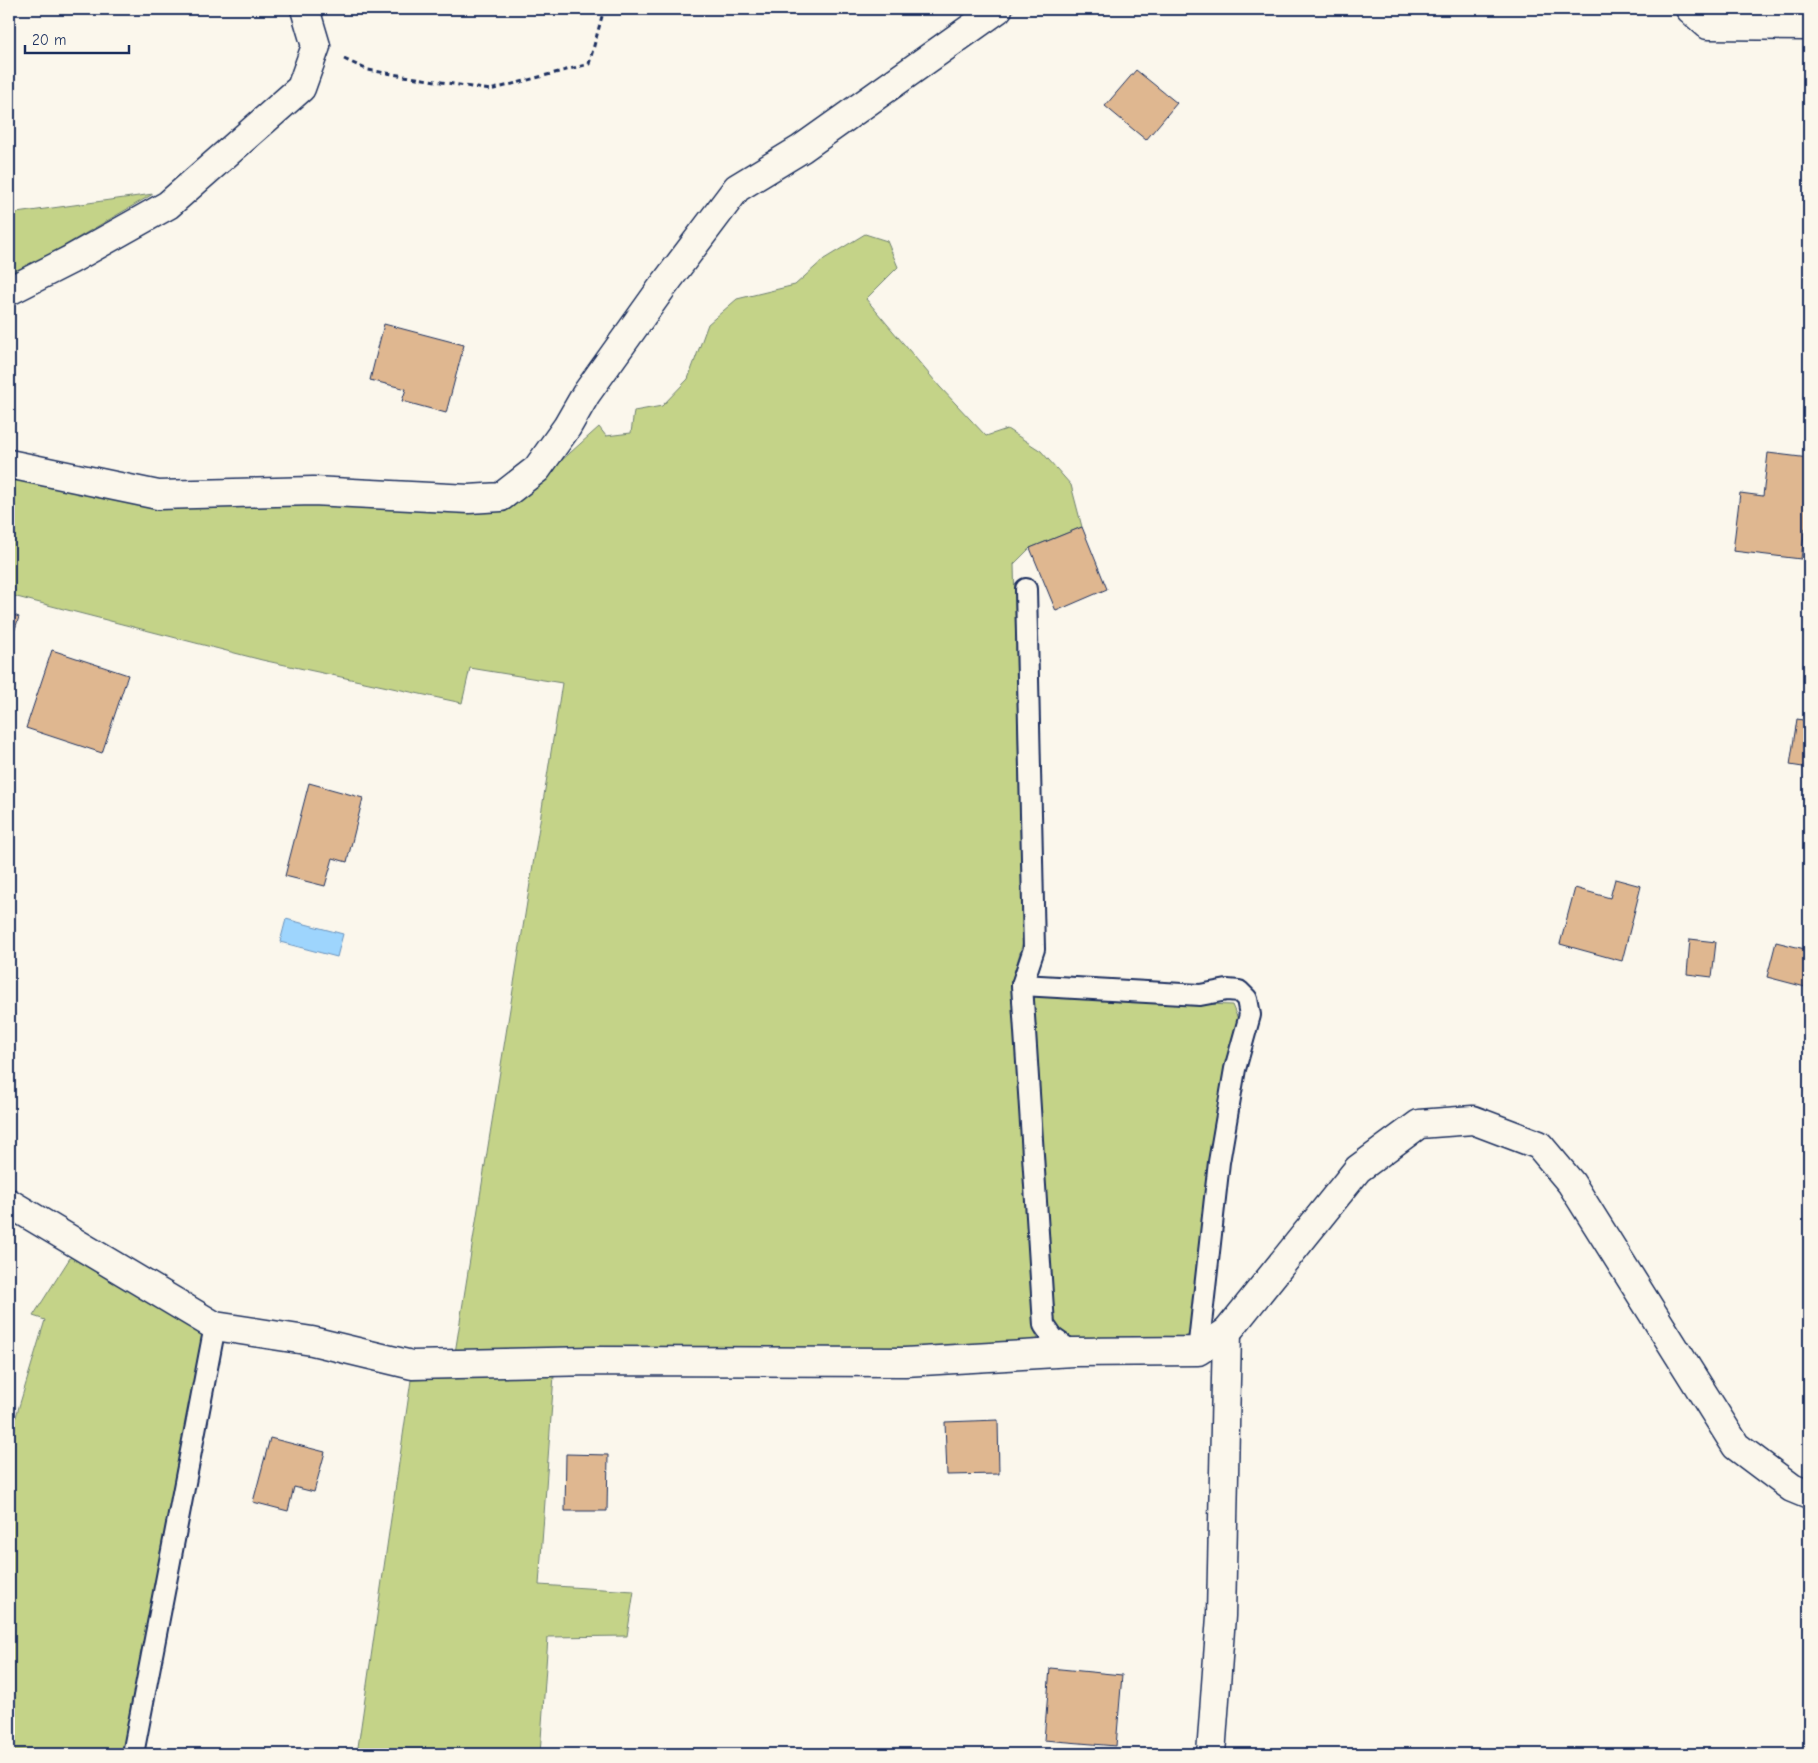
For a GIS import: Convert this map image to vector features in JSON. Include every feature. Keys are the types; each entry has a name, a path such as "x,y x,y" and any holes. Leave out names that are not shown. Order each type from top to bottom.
{"street":[{"path":"9,291 70,260 168,205 301,88 316,46 305,9"},
{"path":"9,464 158,495 313,491 469,500 500,497 537,469 592,386 661,289 737,188 801,148 998,9"},
{"path":"1690,9 1708,25 1809,26"},
{"path":"9,1204 215,1326 312,1341 412,1365 594,1361 905,1362 1073,1352 1198,1351 1227,1332 1358,1169 1419,1124 1473,1120 1539,1145 1571,1183 1736,1446 1792,1488 1809,1495"},
{"path":"1210,1754 1222,1616 1227,1332"}],"lane":[{"path":"1026,589 1034,948 1022,985 1044,1325 1053,1338 1073,1352"},
{"path":"1022,985 1200,995 1227,990 1239,991 1247,999 1250,1015 1235,1069 1219,1162 1198,1351"},
{"path":"133,1754 215,1326"}],"path":[{"path":"316,46 368,70 490,90 589,64 604,9"}],"green space":[{"path":"153,194 9,278 9,214"},
{"path":"865,234 887,241 898,267 866,299 940,387 986,436 1007,429 1041,451 1071,485 1082,527 1030,548 1014,564 1023,942 1013,977 1035,1332 1041,1346 897,1354 455,1353 562,683 470,668 462,703 262,660 9,595 9,477 523,495 599,427 606,436 631,433 634,411 662,406 688,379 708,324 737,299 795,285 824,259"},
{"path":"1033,993 1109,1000 1232,1005 1238,1019 1219,1104 1189,1340 1087,1347 1064,1337 1050,1319"},
{"path":"77,1247 203,1335 204,1358 123,1754 9,1754 9,1440 45,1320 33,1316"},
{"path":"554,1375 539,1585 634,1591 627,1636 548,1637 540,1754 357,1754 411,1380"}],"water":[{"path":"286,919 343,934 337,957 280,942"}],"building":[{"path":"1136,70 1177,103 1146,140 1105,106"},
{"path":"384,324 464,345 446,413 402,401 406,389 370,380"},
{"path":"1768,453 1809,458 1809,528 1805,528 1801,559 1733,551 1740,493 1763,496"},
{"path":"1082,527 1107,589 1056,611 1030,548"},
{"path":"9,613 19,617 9,647"},
{"path":"52,650 128,675 102,753 26,728"},
{"path":"1797,719 1809,721 1809,768 1790,765"},
{"path":"309,783 363,798 347,862 333,858 325,886 285,876"},
{"path":"1615,879 1641,886 1622,961 1560,944 1575,888 1610,898"},
{"path":"1690,939 1716,942 1712,977 1687,974"},
{"path":"1776,942 1809,950 1809,988 1767,977"},
{"path":"998,1420 999,1474 947,1475 945,1422"},
{"path":"270,1438 325,1452 314,1492 294,1487 288,1511 253,1502"},
{"path":"566,1454 608,1455 607,1511 565,1511"},
{"path":"1050,1668 1122,1675 1116,1746 1044,1740"}]}
